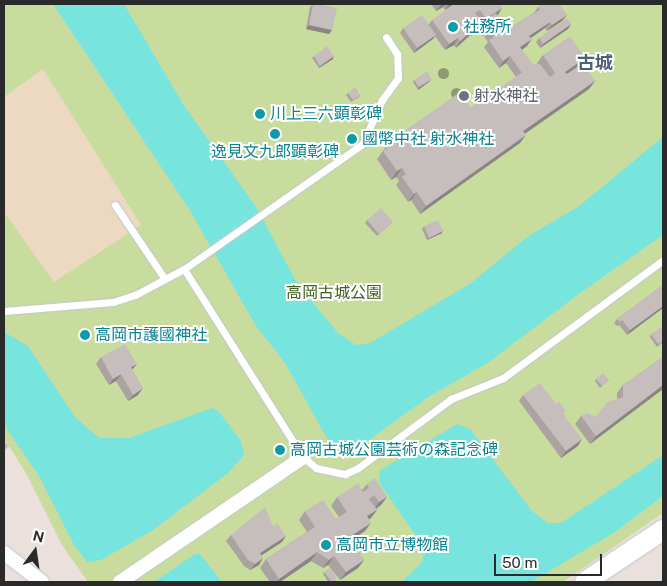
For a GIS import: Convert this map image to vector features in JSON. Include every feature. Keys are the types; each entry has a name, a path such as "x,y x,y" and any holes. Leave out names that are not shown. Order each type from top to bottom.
{"main road":[{"path":"585,582 663,530"}],"street":[{"path":"120,582 303,457"},
{"path":"4,554 42,582"}],"lane":[{"path":"363,143 382,100 398,78 397,54 386,37"},
{"path":"4,311 113,302 165,279 184,269 371,138"},
{"path":"115,205 165,279"},
{"path":"184,269 303,457 316,468 345,474 358,468 451,399 503,378 663,260"}],"green space":[{"name":"高岡古城公園","path":"4,4 663,4 663,513 563,582 88,582 62,545 27,475 4,438"}],"sand":[{"path":"43,69 141,225 54,282 4,212 4,97"}],"water":[{"path":"53,4 124,4 183,104 256,207 297,283 338,333 356,345 370,343 471,283 527,237 579,206 663,137 663,235 580,293 489,362 430,396 355,450 338,450 329,442 285,363 256,326 189,209"},
{"path":"4,332 28,346 74,416 99,438 129,438 212,408 219,412 241,441 244,455 228,473 153,530 101,560 87,562 74,545 39,476 4,425"},
{"path":"457,424 470,429 532,511 548,523 561,523 663,455 663,496 615,532 531,582 402,582 422,562 423,555 416,536 380,484 379,471"},
{"path":"195,554 200,554 222,582 154,582"}],"building":[{"path":"313,4 337,8 332,30 309,25"},
{"name":"社務所","path":"455,4 499,4 502,8 486,19 480,10 475,13 482,22 460,41 458,38 449,44 432,20"},
{"path":"542,4 559,4 567,15 552,25 550,22 529,36 532,39 520,47 533,65 522,73 510,56 503,61 489,40 494,37 483,22 496,13 507,29 540,10 538,7"},
{"path":"422,15 436,35 417,48 403,28"},
{"path":"567,18 571,24 543,44 539,38"},
{"path":"570,36 585,58 565,72 567,74 583,63 595,81 523,131 526,135 426,206 417,192 414,194 402,177 406,174 402,168 397,171 383,151 392,144 390,141 460,92 471,108 534,64 540,64 550,77 555,73 543,55"},
{"path":"327,46 334,56 320,66 314,56"},
{"path":"427,71 432,79 419,87 414,80"},
{"path":"355,87 360,95 353,100 348,93"},
{"path":"381,208 393,222 379,234 367,220"},
{"path":"438,220 443,231 429,238 424,226"},
{"path":"663,285 663,306 630,330 622,320 620,322 617,319"},
{"path":"663,326 663,341 658,344 651,334"},
{"path":"125,344 137,364 131,367 143,388 133,395 121,374 113,379 101,357"},
{"path":"663,357 663,385 596,436 581,416 587,413 596,417 607,402 623,397 623,385"},
{"path":"603,373 609,380 602,386 596,379"},
{"path":"540,383 556,404 559,401 566,411 563,414 582,439 566,451 523,395"},
{"path":"4,441 9,446 4,451"},
{"path":"375,478 387,497 379,502 374,495 369,499 377,510 367,516 371,523 349,537 364,560 346,572 334,556 329,560 317,552 279,579 266,559 315,527 305,511 323,500 336,519 347,512 337,497 358,483 363,492 369,488 367,484"},
{"path":"265,507 273,526 277,523 286,536 260,553 263,558 255,564 248,560 231,535"},
{"path":"330,568 337,578 332,582 324,572"}],"place":[{"name":"社務所","path":"453,27"},
{"name":"射水神社","path":"464,96"},
{"name":"川上三六顕彰碑","path":"260,114"},
{"name":"逸見文九郎顕彰碑","path":"275,134"},
{"name":"國幣中社 射水神社","path":"352,139"},
{"name":"高岡市護國神社","path":"85,335"},
{"name":"高岡古城公園芸術の森記念碑","path":"280,450"},
{"name":"高岡市立博物館","path":"326,545"}],"district":[{"name":"古城","path":"595,63"}]}
